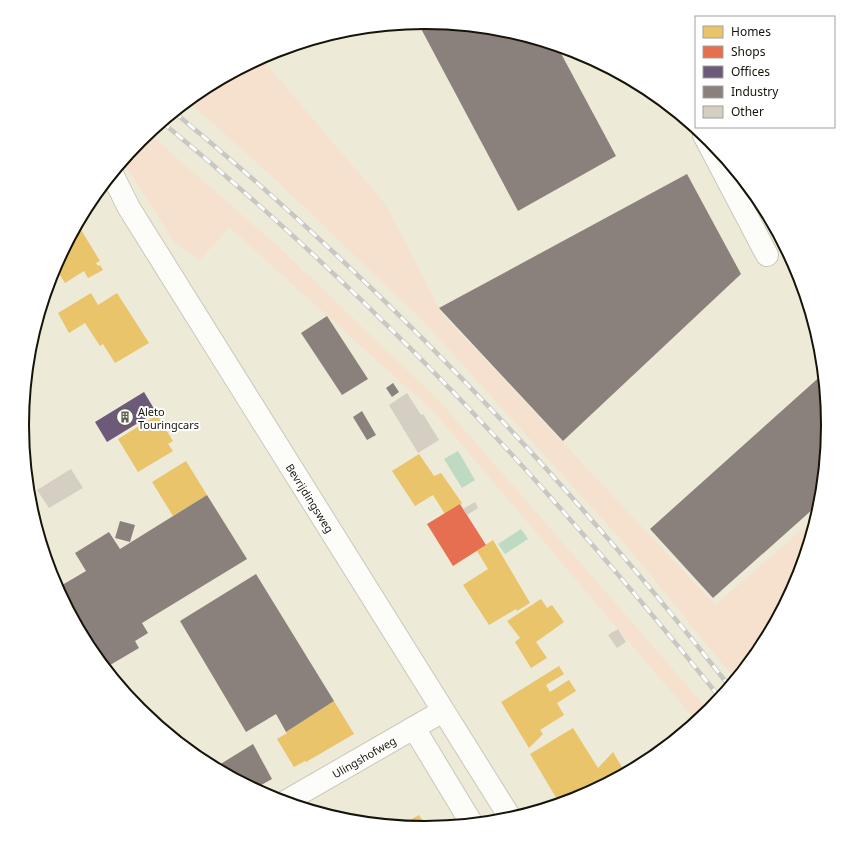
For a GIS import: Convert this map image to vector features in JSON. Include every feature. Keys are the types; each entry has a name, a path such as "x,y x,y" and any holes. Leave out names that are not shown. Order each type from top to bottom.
{"street":[{"path":"713,153 767,255"},
{"name":"Bevrijdingsweg","path":"115,179 134,214 507,813"},
{"name":"Ulingshofweg","path":"291,798 443,711"},
{"path":"414,728 469,820"}],"shaded area":[{"path":"265,63 386,205 442,314 715,605 809,524 801,553 781,601 755,646 733,676 626,545 427,325 275,179 192,105 227,82"},
{"path":"153,137 281,249 442,404 705,707 693,718 434,412 229,227 200,260 175,243 126,165"},
{"path":"458,451 475,480 462,488 444,459"},
{"path":"521,529 528,539 505,554 498,544"}],"building: Homes":[{"path":"81,229 100,261 96,263 98,266 100,265 103,270 88,278 84,271 65,283 59,274"},
{"path":"91,293 98,305 117,293 149,343 115,363 103,344 100,346 85,323 69,333 58,313"},
{"path":"157,415 173,441 168,444 173,451 138,472 118,439"},
{"path":"419,454 434,476 441,473 462,503 445,514 433,495 415,506 392,471"},
{"path":"186,461 207,495 173,516 152,482"},
{"path":"493,540 530,603 517,611 516,609 489,625 463,585 488,569 477,551"},
{"path":"541,599 547,608 552,605 564,622 536,642 547,658 531,668 515,642 520,638 507,621"},
{"path":"559,666 564,674 546,685 550,692 569,680 576,691 557,703 564,715 540,730 543,734 529,748 501,702"},
{"path":"334,701 354,734 306,762 305,761 294,767 277,739"},
{"path":"573,728 598,768 613,752 623,769 577,792 557,799 530,754"},
{"path":"419,815 423,822 408,821"}],"building: Shops":[{"path":"460,504 486,545 453,566 427,524"}],"building: Offices":[{"name":"Aleto Touringcars","path":"144,392 156,412 107,442 95,422"}],"building: Industry":[{"path":"421,29 477,32 528,43 561,53 616,156 518,211"},
{"path":"687,174 741,274 563,441 439,308"},
{"path":"327,316 368,379 342,395 301,333"},
{"path":"819,377 822,426 821,451 819,477 812,510 713,598 650,529"},
{"path":"393,383 399,392 392,397 386,388"},
{"path":"362,411 376,435 367,440 353,417"},
{"path":"207,495 247,559 142,623 148,633 135,641 139,648 110,665 82,624 63,585 86,571 75,553 109,532 120,549"},
{"path":"120,521 135,525 130,542 115,538"},
{"path":"256,574 334,701 286,732 276,714 246,732 180,621"},
{"path":"253,744 272,779 260,786 220,764"}],"building: Other":[{"path":"407,393 421,415 423,414 439,440 418,453 389,405"},
{"path":"71,469 83,488 49,508 37,490"},
{"path":"475,502 478,508 467,515 463,509"},
{"path":"618,629 626,642 617,648 608,635"}],"railway":[{"path":"178,116 250,177 324,244 397,313 467,384 603,533 727,683"},
{"path":"166,125 260,206 402,339 491,432 583,534 653,615 717,694"}],"place":[{"name":"Aleto Touringcars","path":"125,417"}]}
